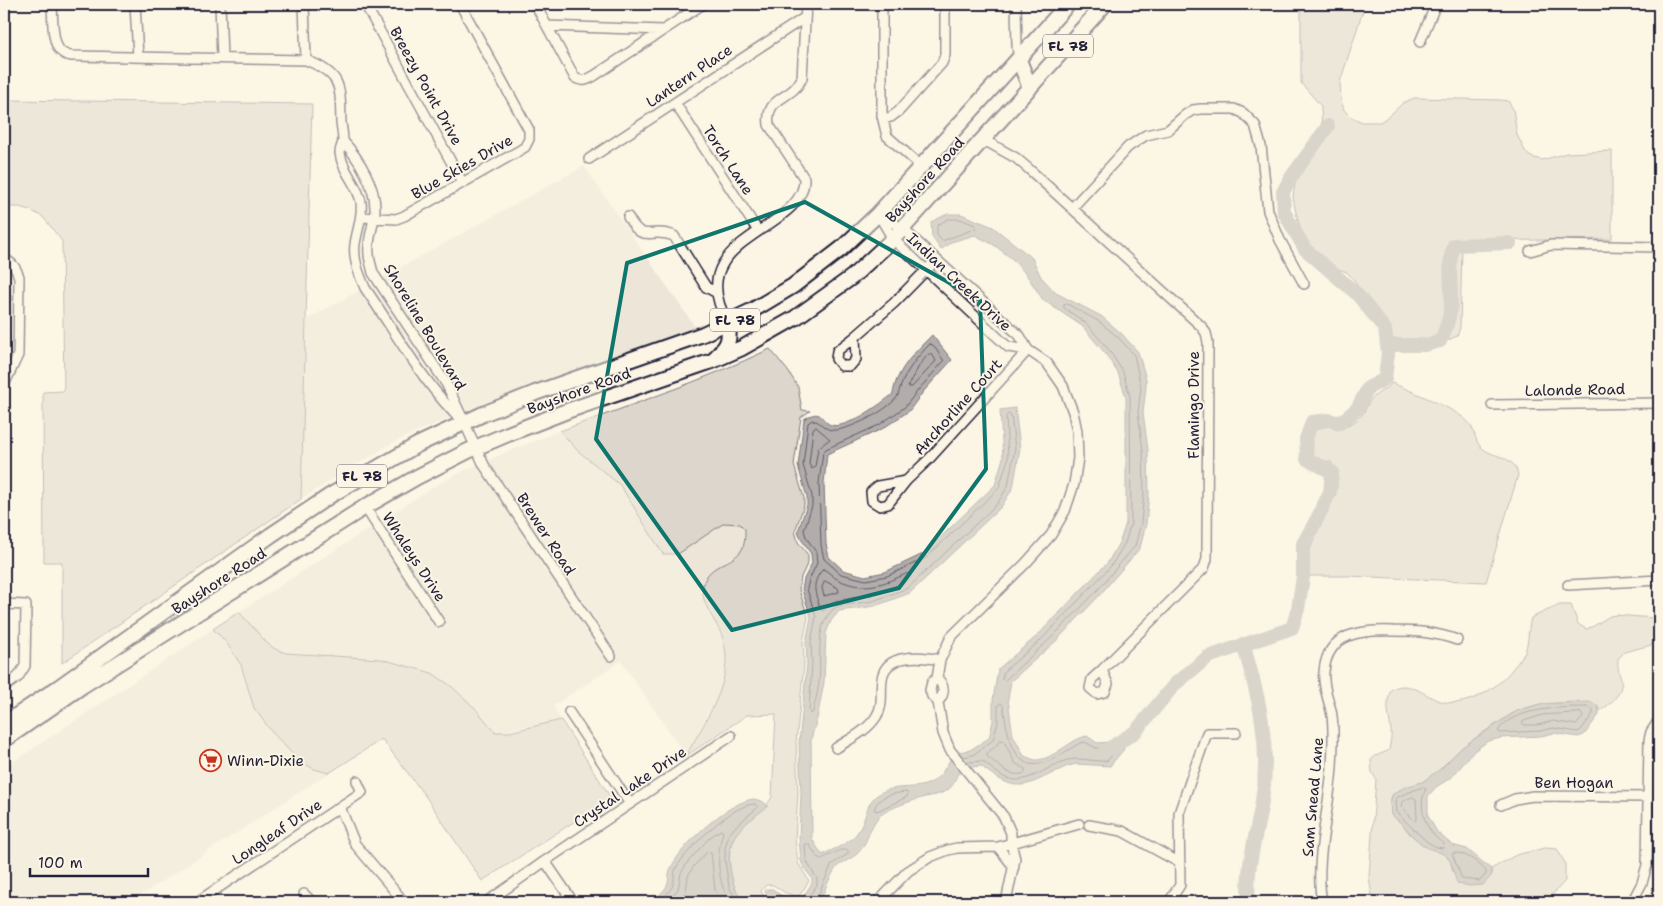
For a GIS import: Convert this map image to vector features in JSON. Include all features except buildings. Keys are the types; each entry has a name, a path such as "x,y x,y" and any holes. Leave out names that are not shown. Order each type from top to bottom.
{"main road":[{"name":"Bayshore Road","path":"4,724 271,535 345,486 417,445 535,393 672,346 728,323 793,286 841,249 878,214 1068,4"},
{"name":"Bayshore Road","path":"4,740 82,686 365,507 417,477 476,448 567,411 742,348 795,318 852,277 903,229 1105,4"},
{"path":"1019,60 1030,88"},
{"path":"712,360 726,347 730,337 728,323"},
{"path":"180,601 192,618"}],"street":[{"name":"Shoreline Boulevard","path":"52,4 57,47 62,53 71,56 306,60 327,71 338,84 342,103 343,141 340,152 345,168 359,194 361,204 361,217 354,250 358,270 365,288 445,405 464,423"},
{"path":"136,4 138,57"},
{"path":"220,4 222,58"},
{"path":"304,4 306,60"},
{"name":"Breezy Point Drive","path":"365,4 462,182"},
{"name":"Blue Skies Drive","path":"361,217 396,219 404,216 517,152 529,139 529,130 460,4"},
{"path":"535,4 575,78 580,81 594,76 703,4"},
{"path":"728,323 719,303 717,293 719,272 722,264 758,231 788,209 801,195 804,187 804,178 769,125 767,114 771,105 799,86 802,78 806,4"},
{"path":"882,4 883,119 887,136 922,167"},
{"path":"883,119 891,117 899,111 942,63 945,55 945,4"},
{"path":"1016,4 1016,33 1019,60"},
{"path":"1420,42 1436,4"},
{"name":"Lantern Place","path":"589,159 804,18"},
{"path":"547,26 663,30"},
{"name":"Torch Lane","path":"675,103 758,231"},
{"path":"1072,208 1128,146 1146,135 1168,130 1193,110 1234,109 1243,113 1255,125 1260,140 1266,173 1266,201 1268,210 1280,240 1304,284"},
{"name":"Flamingo Drive","path":"984,140 1016,158 1201,326 1206,333 1208,342 1207,559 1204,568 1102,670"},
{"name":"Shoreline Boulevard","path":"343,141 352,152 367,179 374,198 374,218 368,253 373,273 447,386 464,423"},
{"name":"Indian Creek Drive","path":"878,214 903,229 1020,336 1028,350"},
{"name":"Indian Creek Drive","path":"878,214 893,239 1008,347 1028,350 1047,363 1062,386 1073,412 1078,449 1076,476 1072,493 1061,520 1051,535 1026,563 958,630 946,645 936,678 942,683 944,690 943,696 938,702 946,742 951,752 1004,817 1011,833 1011,844"},
{"path":"628,217 635,230 643,234 665,232 674,236 706,286 717,293"},
{"path":"1530,251 1551,245 1659,247"},
{"path":"4,259 11,262 19,277 18,355 4,386"},
{"path":"854,337 894,303 936,260"},
{"name":"Anchorline Court","path":"906,481 930,458 1028,350"},
{"name":"Lalonde Road","path":"1492,405 1659,403"},
{"name":"Brewer Road","path":"464,423 484,465 611,656"},
{"name":"Whaleys Drive","path":"365,507 439,622"},
{"path":"1568,585 1659,580"},
{"path":"4,687 18,677 25,666 26,605 5,605"},
{"name":"Sam Snead Lane","path":"1322,902 1321,868 1332,767 1332,717 1324,681 1326,662 1330,653 1335,646 1349,635 1365,631 1428,632 1457,640"},
{"path":"836,748 864,730 876,717 882,700 881,681 883,672 888,665 896,660 913,657 940,660"},
{"path":"569,712 630,804"},
{"path":"1632,902 1642,882 1647,864 1649,740 1651,732 1659,720"},
{"path":"1169,902 1180,885 1179,812 1207,733 1236,733"},
{"name":"Crystal Lake Drive","path":"487,902 731,736"},
{"name":"Longleaf Drive","path":"197,902 362,792 357,780"},
{"name":"Ben Hogan","path":"1500,805 1515,799 1534,796 1648,797"},
{"path":"340,807 355,844 404,902"},
{"path":"878,902 908,871 939,854 957,848 998,847 1084,825 1122,832 1180,862"},
{"path":"1006,902 1015,859 1011,844"},
{"path":"998,847 1014,867"},
{"path":"545,861 573,902"},
{"path":"304,894 312,902"}],"highlighted area":[{"path":"805,202 980,300 986,469 899,588 732,630 596,439 627,263"}],"shaded area":[{"path":"1299,4 1365,4 1340,82 1341,101 1344,110 1351,117 1362,122 1380,122 1403,103 1414,98 1508,101 1513,109 1517,135 1526,153 1531,157 1542,160 1567,153 1612,151 1612,239 1466,241 1462,246 1460,328 1457,336 1448,340 1389,345 1354,280 1347,272 1329,266 1317,254 1303,237 1296,213 1293,197 1295,183 1299,174 1321,146 1322,136 1321,106 1301,83 1301,11"},
{"path":"4,100 312,104 301,499 62,663 62,562 44,562 43,392 64,391 62,241 43,217 19,207 4,207"},
{"path":"584,166 695,327 480,405 421,430 392,443 301,499 306,320"},
{"path":"770,349 798,387 802,410 810,411 801,417 794,465 804,498 804,505 795,531 798,542 808,555 808,562 801,577 799,590 808,617 803,641 804,664 796,742 798,793 795,839 798,863 809,881 799,896 788,894 773,885 766,885 761,891 767,902 743,902 732,878 731,846 737,832 762,810 772,797 776,714 747,715 686,756 716,700 725,670 726,654 723,639 704,600 703,586 709,573 731,560 741,551 744,543 745,529 740,524 724,523 678,554 663,554 620,485 577,450 560,431 692,382"},
{"path":"1392,383 1433,401 1462,417 1471,425 1476,440 1483,449 1509,461 1516,469 1518,475 1486,582 1308,576 1309,551 1337,488 1335,470 1331,462 1315,459 1309,445 1314,431 1327,425 1337,430 1354,422 1362,415 1373,397"},
{"path":"560,431 577,450 620,485 663,554 678,554 724,523 740,524 745,529 743,546 740,552 712,570 704,578 717,625 723,639 726,655 725,675 719,694 686,756 621,661 553,706 561,720 501,733 495,732 475,708 451,686 432,673 286,653 268,644 239,612 435,486 463,471"},
{"path":"1559,605 1571,605 1578,624 1586,629 1610,616 1653,618 1659,614 1659,643 1624,652 1618,659 1621,679 1620,689 1615,698 1603,709 1599,711 1599,708 1574,702 1540,704 1522,709 1511,714 1461,748 1438,771 1422,782 1399,790 1392,795 1390,802 1391,815 1423,845 1446,855 1450,860 1453,872 1491,869 1516,855 1545,848 1557,849 1565,863 1565,881 1551,896 1538,902 1373,902 1369,877 1376,779 1372,772 1371,760 1375,756 1389,750 1391,732 1388,705 1391,690 1403,686 1409,687 1447,703 1469,700 1480,696 1499,683 1523,656 1531,618"},
{"path":"239,612 268,644 286,653 381,659 432,673 451,686 475,708 495,732 510,732 561,720 611,798 482,881 426,797 382,739 329,773 314,769 298,760 271,731 254,708 241,665 226,642 213,629"},
{"path":"213,629 226,642 241,665 254,708 271,731 298,760 314,769 329,773 130,902 4,902 4,768"}],"water":[{"path":"947,214 961,214 993,227 1032,258 1041,277 1056,293 1101,316 1121,333 1138,352 1146,379 1143,412 1148,451 1149,494 1146,524 1140,548 1098,597 1056,641 1011,681 1008,699 1013,735 1024,756 1035,760 1048,757 1074,741 1087,736 1097,743 1124,741 1124,749 1110,766 1076,764 1024,785 1005,782 981,766 963,770 956,776 950,788 944,792 905,803 880,816 858,853 836,868 819,902 771,902 765,891 767,889 773,889 786,897 801,900 812,883 812,878 801,861 799,838 801,793 799,743 807,664 806,642 811,617 802,590 804,579 812,563 811,554 798,531 807,505 807,497 798,466 804,419 815,414 831,425 845,424 873,409 893,394 902,369 913,354 932,335 952,360 923,392 909,411 882,429 827,454 824,483 826,544 829,557 843,570 865,576 885,572 923,554 995,485 1003,458 1000,410 1015,408 1020,448 1013,488 1001,507 910,593 875,606 839,611 831,621 826,633 824,682 811,739 812,839 822,855 842,845 856,835 870,803 876,796 891,789 915,787 931,783 942,773 954,753 970,750 989,738 993,721 993,700 998,669 1037,636 1108,562 1120,541 1126,523 1126,397 1118,373 1105,353 1082,326 1043,300 1026,274 1011,258 994,245 975,235 951,242 941,250 932,237 931,222"},
{"path":"1594,703 1599,708 1599,715 1584,735 1578,737 1554,733 1488,741 1474,751 1452,777 1436,787 1428,796 1428,816 1437,832 1452,845 1467,849 1491,869 1492,875 1483,885 1470,886 1458,884 1450,861 1446,856 1423,845 1391,815 1390,802 1393,794 1405,787 1422,782 1443,767 1461,748 1517,711 1540,704"},
{"path":"753,799 762,801 768,806 739,830 730,847 729,857 730,870 736,891 743,902 656,902 667,886 670,870 677,858 695,837 706,826 731,808"}],"waterway":[{"path":"1104,752 1135,732 1175,684 1208,657 1292,628 1298,609 1303,577 1303,544 1330,492 1332,472 1307,459 1306,439 1312,422 1329,420 1340,423 1357,409 1368,388 1385,379 1388,353 1385,329 1357,294 1305,249 1284,212 1283,192 1292,176 1328,126"},
{"path":"1387,345 1425,345 1440,341 1451,307 1450,267 1454,245 1510,243"},
{"path":"1243,644 1262,721 1265,760 1262,801 1250,864 1249,902"}],"place":[{"name":"Winn-Dixie","path":"211,761"}]}
